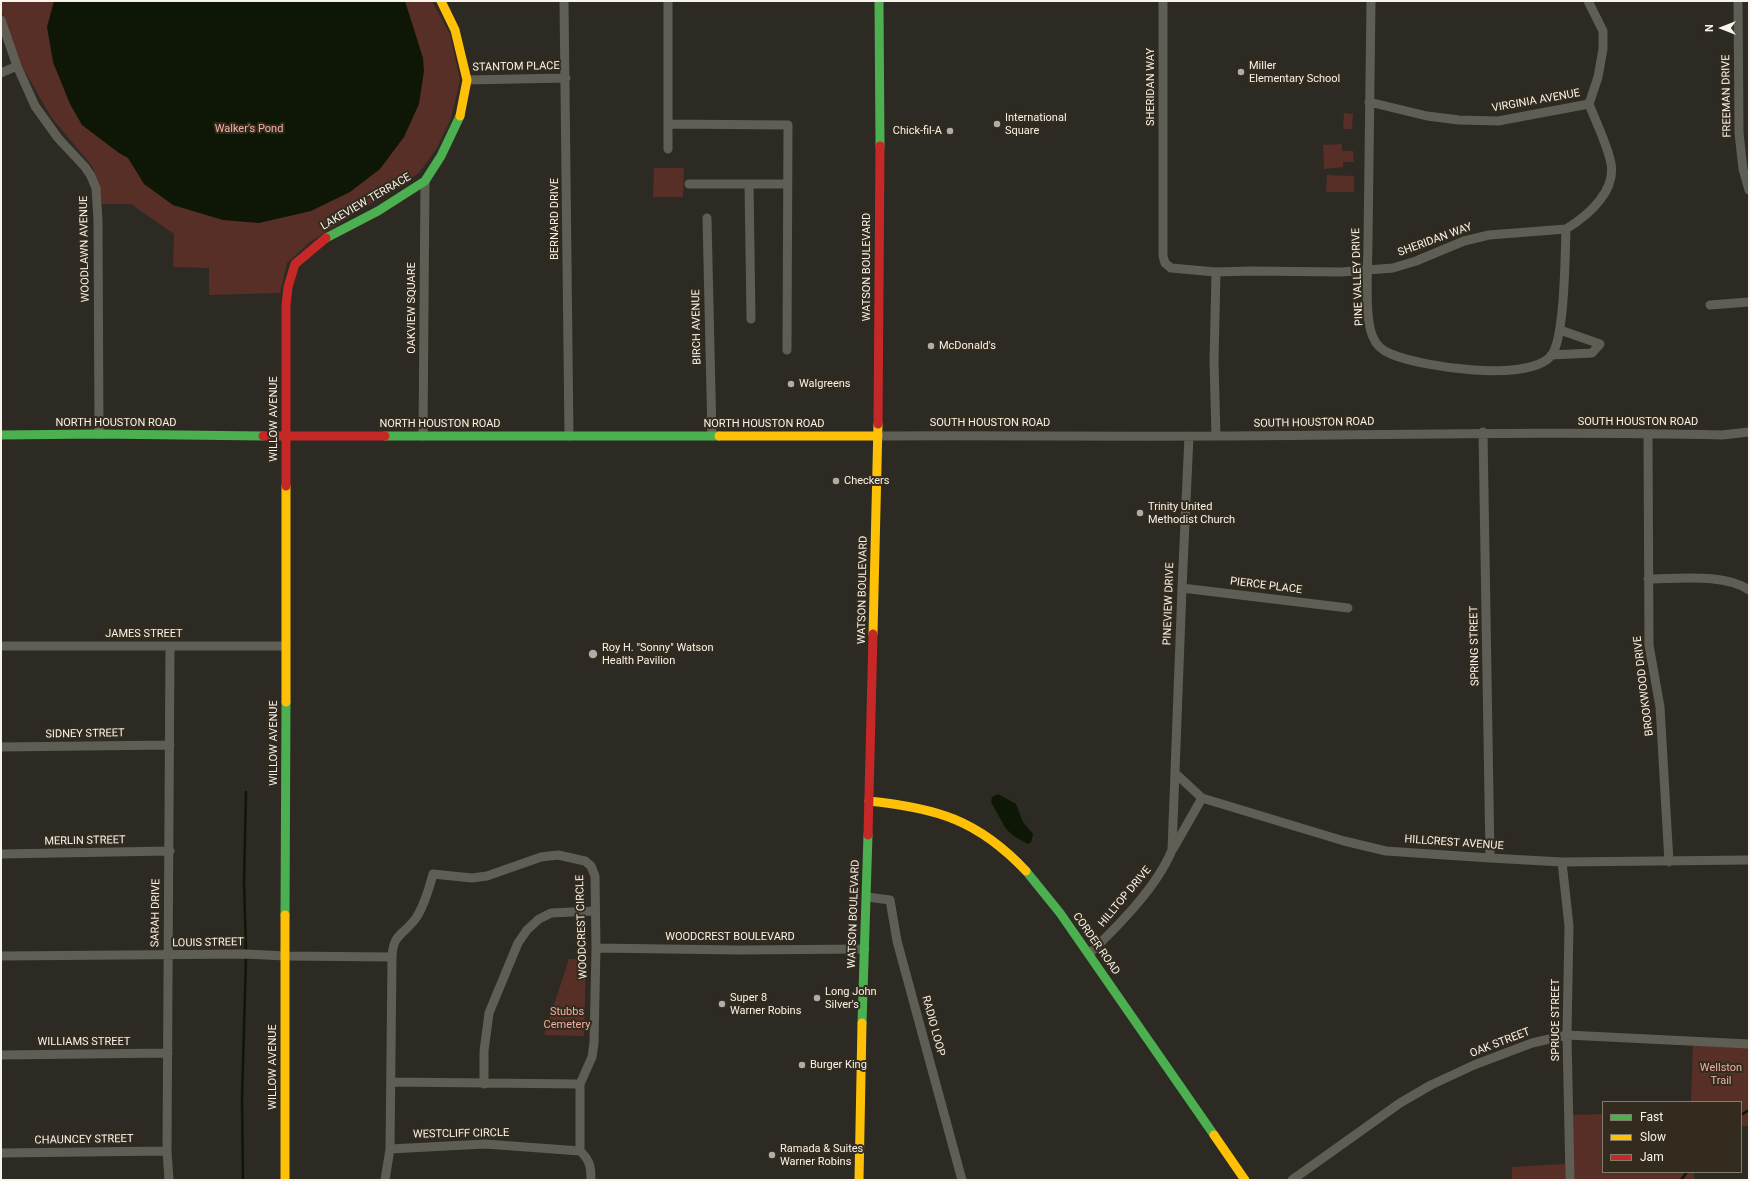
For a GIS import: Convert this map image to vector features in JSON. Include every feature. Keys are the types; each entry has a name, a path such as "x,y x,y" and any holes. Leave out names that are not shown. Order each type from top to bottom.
{"street":[{"name":"LAKEVIEW TERRACE","path":"286,306 288,286 295,264 324,240 378,211 425,181 441,156 459,119 467,80 455,30 441,1"},
{"name":"BERNARD DRIVE","path":"564,1 569,436"},
{"path":"668,1 668,149"},
{"name":"WATSON BOULEVARD","path":"859,1180 861,1045 867,897 878,436 880,236 879,1"},
{"name":"SHERIDAN WAY","path":"1163,1 1163,256 1165,263 1171,268 1216,272 1341,272 1394,268 1416,261 1464,241 1489,235 1566,229"},
{"name":"PINE VALLEY DRIVE","path":"1371,1 1368,270 1369,325 1373,337 1381,348 1390,354 1419,364 1493,372 1537,365 1551,355"},
{"name":"FREEMAN DRIVE","path":"1738,1 1740,133 1743,169 1749,190"},
{"path":"1560,330 1600,344 1592,353 1551,355 1560,330 1566,229 1583,218 1601,199 1611,179 1611,160 1589,104 1598,77 1603,49 1602,31 1591,2"},
{"name":"WOODLAWN AVENUE","path":"1,20 35,106 58,138 85,167 96,188 98,220 99,434"},
{"path":"1,73 18,66"},
{"name":"STANTOM PLACE","path":"467,80 566,78"},
{"name":"VIRGINIA AVENUE","path":"1369,102 1427,116 1459,120 1498,122 1589,104"},
{"path":"668,124 788,124 787,350"},
{"name":"OAKVIEW SQUARE","path":"423,436 425,181"},
{"path":"689,184 788,184"},
{"path":"749,184 751,319"},
{"name":"BIRCH AVENUE","path":"707,218 712,436"},
{"path":"1216,272 1214,361 1216,436"},
{"path":"1710,305 1749,302"},
{"name":"WILLOW AVENUE","path":"286,306 286,1180"},
{"name":"SOUTH HOUSTON ROAD","path":"878,436 1216,436 1484,432 1722,435 1749,432"},
{"name":"SPRING STREET","path":"1484,432 1490,858"},
{"name":"NORTH HOUSTON ROAD","path":"1,435 878,436"},
{"name":"BROOKWOOD DRIVE","path":"1648,435 1649,645 1660,707 1669,862"},
{"name":"PINEVIEW DRIVE","path":"1175,773 1182,588 1190,436"},
{"path":"1648,579 1699,578 1725,581 1749,590"},
{"name":"PIERCE PLACE","path":"1182,588 1348,608"},
{"name":"JAMES STREET","path":"1,646 286,646"},
{"name":"SARAH DRIVE","path":"169,1180 167,1151 170,852 170,646"},
{"name":"SIDNEY STREET","path":"1,747 170,745"},
{"name":"HILLCREST AVENUE","path":"1175,773 1202,798 1386,851 1562,862 1749,860"},
{"name":"HILLTOP DRIVE","path":"1172,850 1175,773"},
{"name":"HILLTOP DRIVE","path":"1089,954 1144,895 1166,866 1172,850 1202,798"},
{"name":"CORDER ROAD","path":"869,801 921,807 935,811 968,825 998,843 1027,871 1089,954 1244,1180"},
{"name":"MERLIN STREET","path":"1,854 170,852"},
{"name":"WOODCREST CIRCLE","path":"391,1082 392,945 395,939 416,918 428,891 433,874 472,878 487,876 541,857 558,856 585,861 591,866 594,876 596,948 592,1058 580,1084"},
{"name":"SPRUCE STREET","path":"1562,862 1569,926 1567,1035 1570,1180"},
{"name":"RADIO LOOP","path":"867,897 890,900 897,941 962,1180"},
{"path":"484,1084 484,1051 489,1013 518,943 539,919 551,913 567,911 594,911"},
{"name":"WOODCREST BOULEVARD","path":"596,948 732,950 865,949"},
{"name":"LOUIS STREET","path":"1,956 168,956 246,954 392,957"},
{"name":"OAK STREET","path":"1292,1180 1400,1103 1431,1085 1532,1043 1567,1035 1749,1044"},
{"name":"WILLIAMS STREET","path":"1,1055 168,1054"},
{"path":"385,1180 390,1149 391,1082 580,1084 580,1151 586,1156 590,1164 591,1180"},
{"name":"WESTCLIFF CIRCLE","path":"390,1149 485,1144 580,1151"},
{"name":"CHAUNCEY STREET","path":"1,1153 167,1151"}],"green space":[{"name":"Walker's Pond","path":"1,1 432,1 450,34 460,80 451,119 437,148 419,173 310,242 287,263 280,293 209,295 209,268 173,267 174,234 131,204 102,204 99,184 92,166 51,117 19,61 1,9"},
{"path":"1344,113 1353,114 1352,129 1343,129"},
{"path":"1342,144 1342,151 1353,151 1354,162 1343,162 1343,167 1324,169 1323,145"},
{"path":"654,168 684,168 683,197 653,197"},
{"path":"1327,175 1354,176 1354,192 1326,192"},
{"name":"Stubbs Cemetery","path":"569,959 586,959 584,1036 544,1035"},
{"name":"Wellston Trail","path":"1693,1044 1749,1047 1749,1126 1742,1126 1742,1101 1691,1101"},
{"path":"1602,1114 1602,1173 1694,1173 1694,1180 1573,1180 1572,1115"},
{"path":"1565,1164 1565,1180 1512,1180 1512,1167"}],"shaded area":[{"name":"Walker's Pond","path":"54,1 405,1 423,58 424,71 419,104 404,137 380,169 350,192 311,211 259,223 223,220 173,205 144,184 128,158 82,125 70,104 53,62 47,27"},
{"path":"998,794 1016,804 1023,822 1033,834 1031,842 1028,844 1015,837 1006,829 991,802 992,797"}],"waterway":[{"path":"246,792 244,882 246,952"},
{"path":"243,1180 242,1099 246,957"},
{"path":"1742,1114 1749,1110"},
{"path":"1681,1180 1686,1173"}],"traffic: fast":[{"path":"879,1 880,146"},
{"path":"326,238 378,211 425,181 441,156 460,116"},
{"path":"1,435 99,434 263,436"},
{"path":"385,436 719,436"},
{"path":"285,915 286,702"},
{"path":"862,1023 868,835"},
{"path":"1026,871 1060,913 1214,1135"}],"traffic: slow":[{"path":"441,1 455,30 467,80 460,116"},
{"path":"873,634 878,424"},
{"path":"719,436 878,436"},
{"path":"286,486 286,702"},
{"path":"869,801 893,804 936,813 973,828 991,840 1026,871"},
{"path":"285,915 285,1180"},
{"path":"859,1180 862,1023"},
{"path":"1214,1135 1245,1180"}],"traffic: jam":[{"path":"878,424 880,146"},
{"path":"286,486 286,306 288,287 295,264 326,238"},
{"path":"263,436 385,436"},
{"path":"868,835 873,634"}],"place":[{"name":"Miller Elementary School","path":"1241,72"},
{"name":"International Square","path":"997,124"},
{"name":"Chick-fil-A","path":"950,131"},
{"name":"McDonald's","path":"931,346"},
{"name":"Walgreens","path":"791,384"},
{"name":"Checkers","path":"836,481"},
{"name":"Trinity United Methodist Church","path":"1140,513"},
{"name":"Roy H. \"Sonny\" Watson Health Pavilion","path":"593,654"},
{"name":"Long John Silver's","path":"817,998"},
{"name":"Super 8 Warner Robins","path":"722,1004"},
{"name":"Burger King","path":"802,1065"},
{"name":"Ramada & Suites Warner Robins","path":"772,1155"}]}
